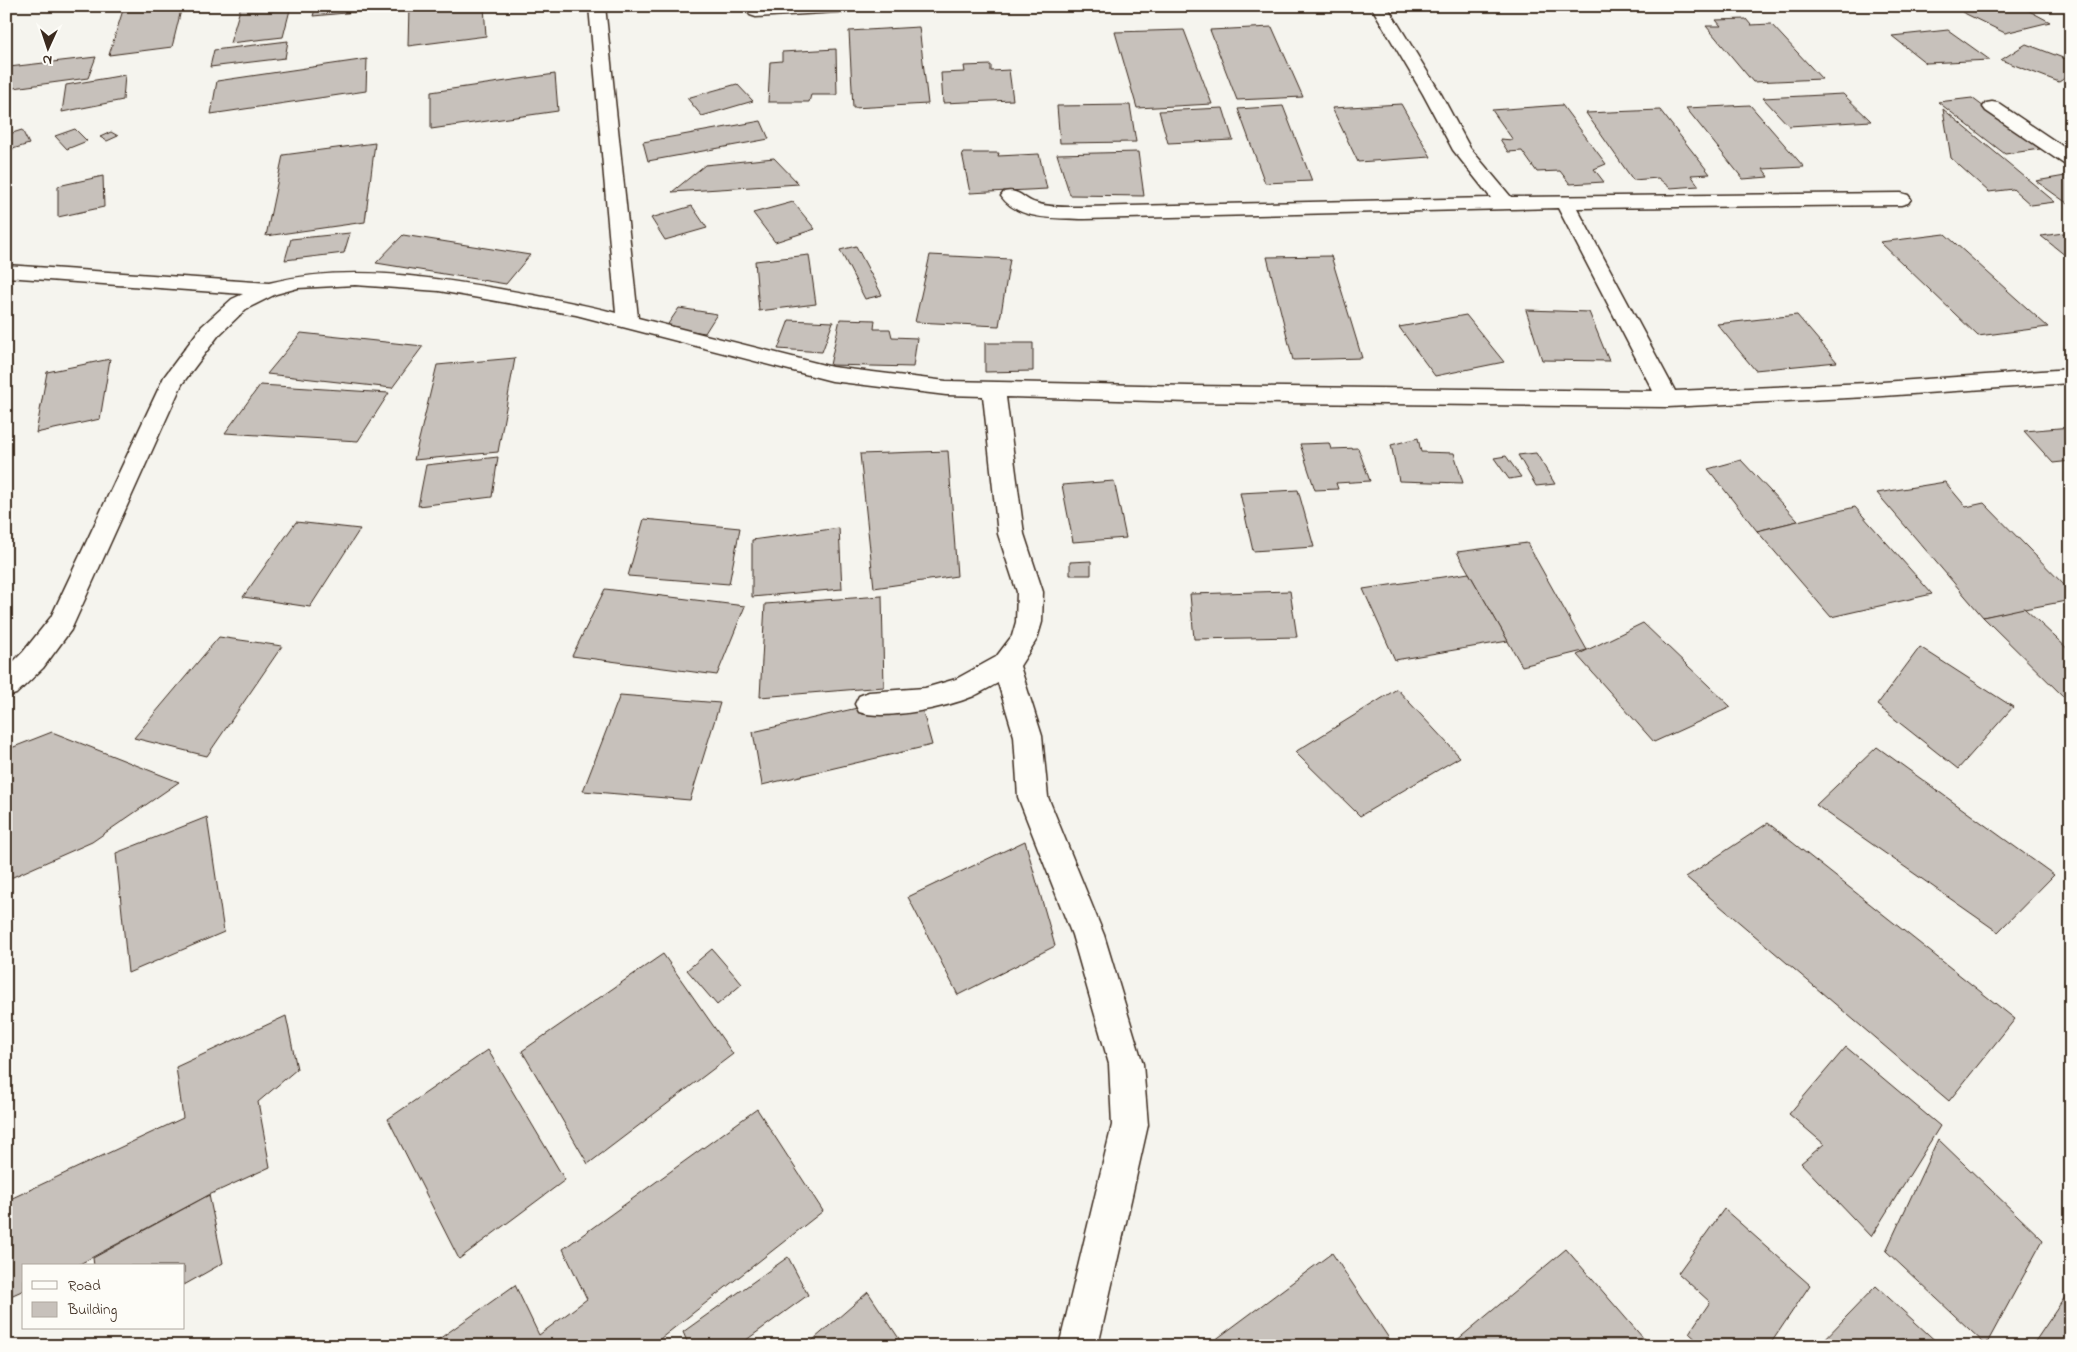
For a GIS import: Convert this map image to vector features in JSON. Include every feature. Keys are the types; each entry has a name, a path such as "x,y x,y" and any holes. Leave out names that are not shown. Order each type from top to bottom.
{"street":[{"path":"597,6 628,323"},
{"path":"756,12 855,6"},
{"path":"1379,6 1432,94 1462,150 1506,203"},
{"path":"1992,107 2071,160"},
{"path":"1011,196 1029,208 1068,212 1565,202 1901,199"},
{"path":"1565,202 1668,399"},
{"path":"6,271 270,289"},
{"path":"6,686 33,660 62,622 172,382 210,331 239,304 270,289 298,282 355,278 439,284 577,309 832,374 946,388 1189,394 1668,399 1868,390 2071,376"},
{"path":"869,704 925,700 964,688 1006,665 1024,639 1029,622 1030,592 1011,534 994,390"},
{"path":"1006,665 1028,736 1033,797 1088,935 1126,1064 1130,1125 1078,1346"}],"building":[{"path":"150,6 182,6 172,47 109,55 123,10"},
{"path":"241,6 291,6 283,37 230,43"},
{"path":"316,6 378,6 378,10 313,16"},
{"path":"409,6 484,6 486,36 408,46"},
{"path":"1984,6 2020,6 2050,22 2005,33 1962,12"},
{"path":"1746,19 1751,25 1771,24 1822,79 1753,82 1706,26 1721,26 1716,20"},
{"path":"919,27 928,104 853,108 849,31"},
{"path":"1272,27 1303,97 1237,100 1210,30"},
{"path":"1184,30 1212,104 1137,108 1115,32"},
{"path":"1948,30 1990,60 1926,63 1892,36"},
{"path":"288,41 285,58 210,67 214,50"},
{"path":"2026,44 2071,61 2071,74 2059,82 2001,60"},
{"path":"836,49 837,95 811,95 809,102 768,102 770,62 782,61 782,52"},
{"path":"96,57 88,78 6,89 6,74 9,67"},
{"path":"367,59 366,91 211,114 217,81"},
{"path":"991,65 991,71 1009,70 1013,100 943,103 941,73 965,72 964,66"},
{"path":"555,74 558,111 431,129 431,92"},
{"path":"125,75 123,100 62,112 66,85"},
{"path":"737,84 753,101 702,116 687,98"},
{"path":"1843,94 1871,121 1789,126 1763,98"},
{"path":"1972,98 2040,149 2005,154 1938,102"},
{"path":"1401,104 1431,157 1358,162 1332,108"},
{"path":"1130,105 1136,142 1060,143 1057,106"},
{"path":"1562,105 1606,164 1594,169 1604,182 1570,184 1560,171 1537,172 1522,151 1508,152 1500,139 1513,140 1492,110"},
{"path":"1750,105 1804,167 1763,169 1769,177 1743,179 1686,108"},
{"path":"1283,106 1312,181 1265,183 1238,109"},
{"path":"1223,108 1233,140 1168,143 1159,111"},
{"path":"1943,109 2055,202 2031,205 2013,189 1989,192 1951,158"},
{"path":"1660,110 1710,174 1691,175 1699,186 1670,188 1658,178 1633,180 1586,113"},
{"path":"761,121 769,139 648,161 643,142"},
{"path":"75,129 87,141 67,149 55,136"},
{"path":"22,130 29,144 6,151 6,135"},
{"path":"111,132 118,136 107,141 100,137"},
{"path":"375,143 365,222 266,236 283,155"},
{"path":"1138,152 1144,196 1070,195 1057,154"},
{"path":"962,153 999,153 998,156 1039,154 1047,189 970,193"},
{"path":"774,158 799,184 672,192 705,165"},
{"path":"2071,175 2071,206 2036,181"},
{"path":"103,176 104,207 58,217 58,186"},
{"path":"793,202 815,229 775,242 753,213"},
{"path":"692,206 707,228 665,240 651,218"},
{"path":"2071,232 2071,260 2041,236"},
{"path":"350,233 344,253 285,260 291,239"},
{"path":"1945,234 2048,327 1978,336 1880,242"},
{"path":"403,235 530,255 506,284 376,263"},
{"path":"856,246 882,295 865,299 840,250"},
{"path":"809,255 816,304 759,311 755,261"},
{"path":"930,255 1010,259 999,326 915,322"},
{"path":"1331,256 1362,358 1293,360 1267,257"},
{"path":"679,308 717,314 705,333 666,327"},
{"path":"1526,310 1589,312 1609,361 1542,360"},
{"path":"1466,315 1504,362 1435,376 1399,327"},
{"path":"1797,315 1837,362 1755,370 1717,324"},
{"path":"840,319 875,320 874,329 890,329 892,337 917,338 913,367 830,365"},
{"path":"789,320 833,322 822,352 778,349"},
{"path":"301,333 423,346 392,388 267,374"},
{"path":"985,343 1033,343 1033,371 985,372"},
{"path":"515,358 498,452 414,460 437,365"},
{"path":"110,359 100,419 36,433 47,372"},
{"path":"260,385 389,393 358,441 225,433"},
{"path":"2071,427 2071,461 2053,463 2024,431"},
{"path":"1418,438 1421,452 1454,453 1463,483 1399,481 1391,445"},
{"path":"1329,443 1331,449 1358,448 1370,481 1336,483 1338,489 1315,490 1300,444"},
{"path":"948,451 957,576 874,588 860,454"},
{"path":"1536,453 1555,484 1536,486 1518,455"},
{"path":"1506,456 1521,477 1509,479 1494,458"},
{"path":"498,457 492,497 418,506 426,465"},
{"path":"1741,460 1798,521 1757,531 1708,469"},
{"path":"1114,481 1126,538 1073,542 1062,485"},
{"path":"1945,482 1966,507 1984,503 2071,592 2071,600 1983,617 1877,493"},
{"path":"1298,490 1314,547 1253,551 1240,493"},
{"path":"1855,507 1932,594 1831,617 1757,531"},
{"path":"644,519 740,528 729,584 628,576"},
{"path":"296,522 360,529 310,607 243,597"},
{"path":"839,528 842,589 752,597 752,540"},
{"path":"1527,543 1587,650 1522,666 1457,552"},
{"path":"1091,561 1091,575 1070,575 1070,562"},
{"path":"1469,573 1508,641 1395,660 1363,589"},
{"path":"605,589 745,606 717,675 572,656"},
{"path":"1290,591 1297,637 1194,639 1190,594"},
{"path":"882,596 884,687 760,697 765,604"},
{"path":"2024,608 2071,652 2071,704 1983,617"},
{"path":"1643,623 1731,707 1654,742 1577,655"},
{"path":"219,637 282,646 207,756 134,738"},
{"path":"1920,647 2013,707 1958,769 1877,705"},
{"path":"1397,689 1460,757 1360,816 1295,752"},
{"path":"918,694 932,745 762,785 753,732"},
{"path":"620,695 720,703 690,800 583,791"},
{"path":"52,732 179,782 92,842 6,880 6,750"},
{"path":"1877,747 2054,875 1998,932 1816,805"},
{"path":"207,817 224,932 128,973 116,853"},
{"path":"1768,823 2015,1019 1949,1101 1686,877"},
{"path":"1025,841 1055,946 958,995 908,897"},
{"path":"712,949 742,984 717,1005 687,970"},
{"path":"663,954 733,1054 588,1164 522,1051"},
{"path":"286,1016 297,1069 258,1102 270,1167 209,1195 80,1264 22,1264 22,1291 6,1298 6,1201 183,1118 176,1067"},
{"path":"1846,1047 1940,1126 1871,1237 1801,1163 1824,1144 1789,1114"},
{"path":"488,1050 565,1180 459,1259 388,1119"},
{"path":"757,1109 823,1211 651,1346 433,1346 432,1344 515,1285 539,1335 587,1299 563,1249"},
{"path":"1938,1139 2043,1240 1986,1345 1886,1251"},
{"path":"209,1195 223,1263 185,1284 185,1264 94,1264 93,1258"},
{"path":"1724,1209 1810,1285 1769,1346 1703,1346 1689,1333 1710,1302 1678,1273"},
{"path":"1566,1249 1650,1346 1450,1346"},
{"path":"1332,1253 1394,1346 1207,1346"},
{"path":"788,1257 808,1295 738,1346 689,1346 683,1332"},
{"path":"1876,1286 1941,1346 1818,1346"},
{"path":"2071,1288 2071,1346 2032,1346"},
{"path":"868,1292 904,1346 806,1346"}]}
